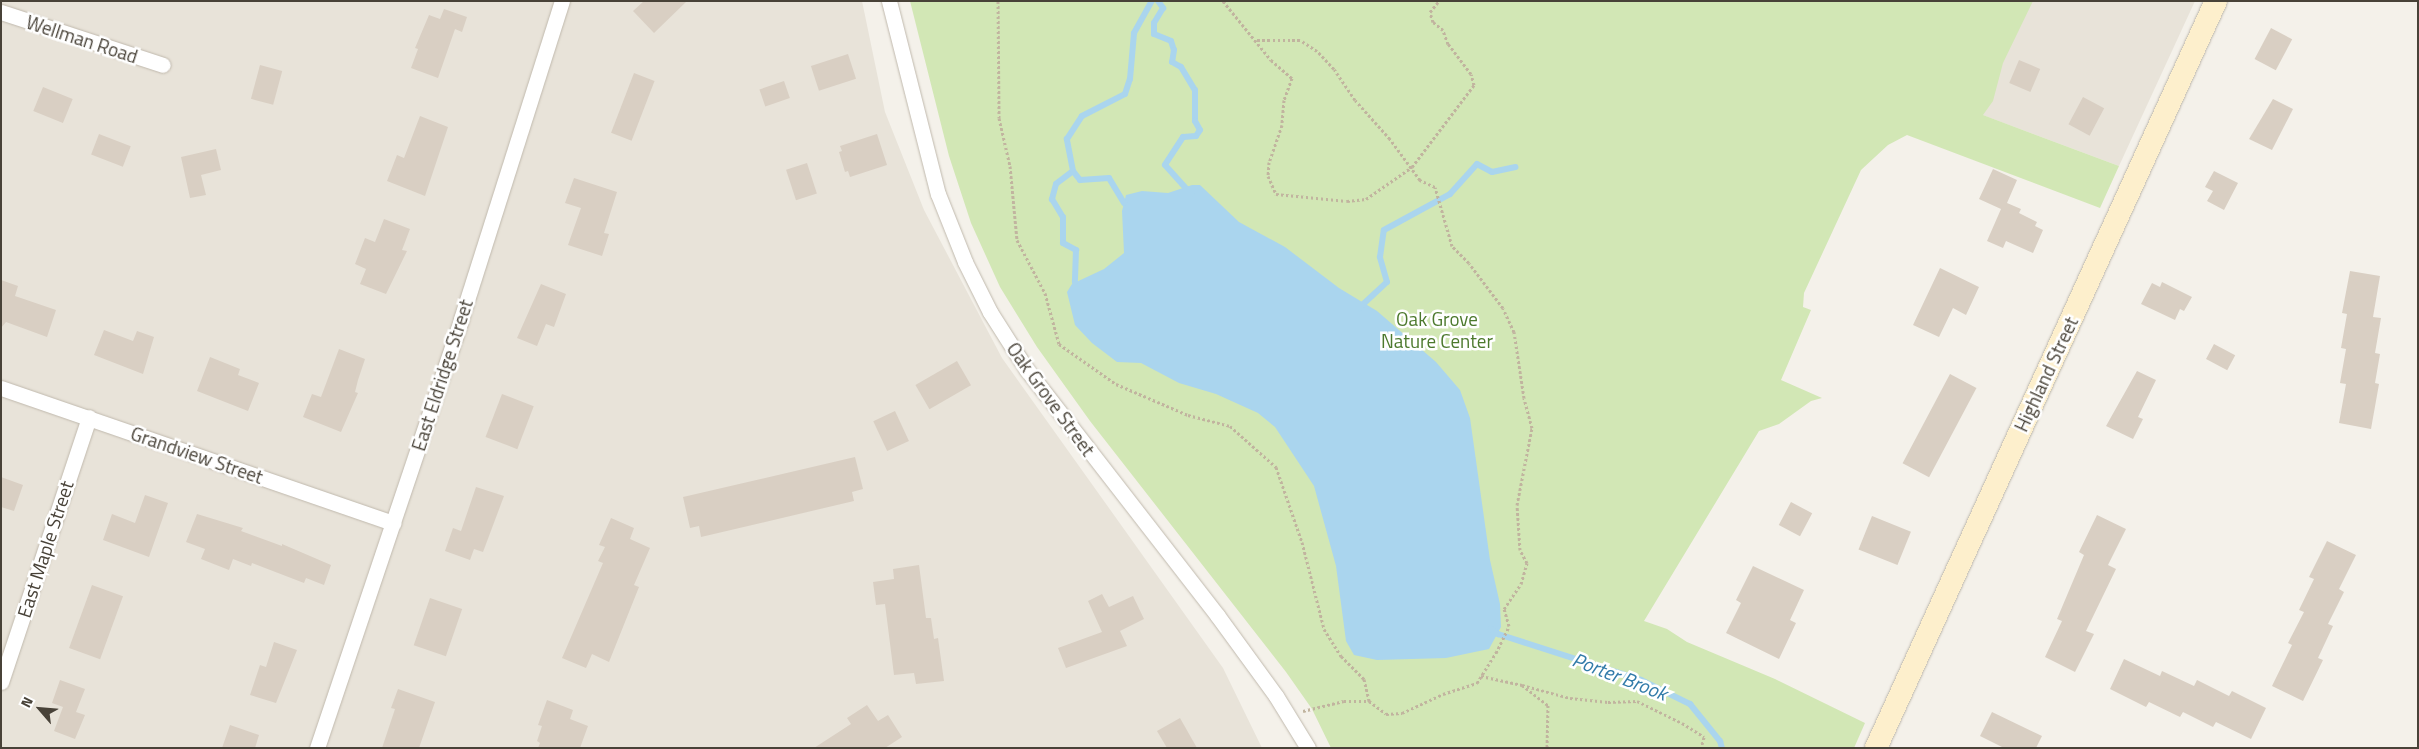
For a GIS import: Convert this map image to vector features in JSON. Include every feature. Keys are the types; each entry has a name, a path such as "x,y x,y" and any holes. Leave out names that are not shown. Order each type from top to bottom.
{"main road":[{"name":"Highland Street","path":"1876,748 2216,1"}],"street":[{"name":"East Eldridge Street","path":"317,748 393,523 562,1"},
{"name":"Oak Grove Street","path":"888,1 938,194 965,262 990,312 1055,409 1217,615 1289,716 1308,748"},
{"name":"Wellman Road","path":"1,12 163,66"},
{"name":"Grandview Street","path":"1,388 393,523"},
{"name":"East Maple Street","path":"1,682 89,417"}],"path":[{"path":"998,1 999,118 1010,166 1016,240 1045,293 1059,344 1116,384 1188,415 1230,426 1276,467 1302,542 1324,629 1342,656 1364,679 1369,701"},
{"path":"1223,1 1271,60 1292,78 1284,100 1282,125 1269,162 1268,176 1276,194 1321,201 1366,199 1412,167 1474,85 1471,74 1448,44 1443,30 1432,22 1430,12 1439,1"},
{"path":"1255,40 1300,40 1317,51 1412,167 1420,180 1435,187 1452,246 1469,263 1503,308 1514,332 1524,398 1532,428 1517,505 1520,550 1527,563 1522,584 1504,610 1508,626 1498,649 1477,683 1443,694 1402,713 1386,714 1369,701 1344,701 1289,716"},
{"path":"1481,676 1570,698 1608,702 1637,700 1682,723 1704,738 1701,748"},
{"path":"1522,685 1548,705 1547,748"}],"shaded area":[{"path":"1,1 862,1 885,112 924,210 1002,358 1223,668 1262,748 1,748"},
{"path":"1878,1 2195,1 2119,166 1900,84"}],"green space":[{"name":"Oak Grove Nature Center","path":"910,1 2033,1 2003,63 1993,101 1983,115 2119,166 2100,208 1907,135 1888,145 1861,170 1804,293 1803,307 1811,310 1781,380 1822,398 1811,401 1779,424 1759,431 1644,621 1667,629 1687,642 1775,679 1865,723 1854,748 1331,748 1312,709 1286,672 1090,421 1037,347 1000,287 971,223 949,156"}],"water":[{"path":"1192,185 1200,185 1239,222 1285,247 1339,288 1377,311 1436,362 1460,390 1470,418 1490,560 1500,604 1501,627 1489,649 1446,658 1377,660 1354,655 1346,641 1336,566 1314,486 1275,427 1258,413 1216,394 1179,383 1141,363 1117,362 1092,343 1075,325 1067,292 1072,284 1104,269 1124,253 1122,211 1126,195 1142,191 1168,193"}],"building":[{"path":"644,1 687,1 654,33 633,11"},
{"path":"444,9 467,17 462,32 455,29 438,78 411,68 418,49 415,48 429,15 440,19"},
{"path":"2271,28 2292,39 2276,70 2255,59"},
{"path":"848,54 856,79 819,91 811,66"},
{"path":"2019,60 2040,69 2030,92 2009,83"},
{"path":"260,65 282,71 273,105 251,99"},
{"path":"634,73 655,81 632,141 611,133"},
{"path":"784,81 790,98 765,106 759,89"},
{"path":"43,87 73,99 63,123 33,111"},
{"path":"2083,97 2104,108 2090,136 2068,124"},
{"path":"2273,99 2293,109 2272,150 2249,139"},
{"path":"420,116 448,127 425,196 387,181 397,155 404,158"},
{"path":"99,134 131,146 123,167 91,155"},
{"path":"877,134 887,165 850,177 848,171 845,172 839,152 842,151 840,146"},
{"path":"216,149 221,170 201,175 206,195 190,198 181,157"},
{"path":"807,163 817,193 796,200 786,170"},
{"path":"1993,169 2017,180 2007,203 2021,209 2019,213 2037,222 2035,226 2043,230 2033,253 2006,241 2003,248 1987,241 2001,209 1979,199"},
{"path":"2214,171 2238,183 2224,210 2207,201 2213,191 2205,187"},
{"path":"574,178 617,192 604,233 609,234 602,256 568,245 581,208 565,203"},
{"path":"384,219 410,229 402,250 407,251 386,294 360,284 366,269 355,264 365,238 375,242"},
{"path":"1940,268 1979,287 1966,315 1953,308 1939,337 1913,325"},
{"path":"2350,271 2380,276 2373,317 2381,318 2375,353 2380,354 2375,383 2379,384 2371,429 2339,423 2346,384 2340,383 2346,349 2341,348 2347,314 2342,313"},
{"path":"1,280 18,286 15,296 56,310 47,337 6,322 1,328"},
{"path":"2162,282 2192,297 2184,311 2180,309 2175,320 2141,304 2152,283 2160,287"},
{"path":"541,284 566,294 554,327 546,324 537,346 517,338"},
{"path":"104,330 133,341 137,331 154,337 143,374 94,355"},
{"path":"2214,344 2235,355 2227,370 2206,359"},
{"path":"339,349 365,359 355,392 358,393 341,432 303,417 312,394 321,397"},
{"path":"210,357 240,369 238,375 259,383 248,411 197,391"},
{"path":"957,361 971,385 929,409 915,385"},
{"path":"2137,371 2156,380 2138,417 2143,419 2133,439 2106,426"},
{"path":"1950,374 1976,388 1929,477 1903,463"},
{"path":"502,394 534,406 517,449 486,437"},
{"path":"895,411 909,441 887,451 873,421"},
{"path":"855,457 863,489 852,492 854,501 701,537 699,526 690,528 683,497"},
{"path":"1,477 23,485 14,511 1,507"},
{"path":"476,487 504,496 483,552 474,549 470,560 445,551 453,528 461,531"},
{"path":"145,495 168,503 149,557 103,540 112,514 135,523"},
{"path":"1791,502 1812,513 1800,536 1779,525"},
{"path":"197,514 243,528 241,531 282,546 282,544 331,565 324,585 306,578 304,583 252,563 251,566 233,559 229,570 201,559 205,549 186,542"},
{"path":"2097,515 2126,529 2108,565 2116,569 2086,631 2094,634 2075,672 2045,657 2062,621 2057,619 2084,555 2079,552"},
{"path":"1872,516 1911,532 1897,565 1859,549"},
{"path":"611,518 634,528 630,539 650,548 634,585 639,587 609,662 592,654 586,668 562,658 603,563 598,561 605,547 599,545"},
{"path":"2327,541 2356,555 2339,589 2344,592 2328,624 2333,626 2318,658 2323,660 2303,701 2272,686 2292,645 2288,643 2304,612 2299,610 2314,579 2309,577"},
{"path":"919,565 926,618 931,618 934,639 938,638 944,681 916,684 914,673 894,675 885,604 876,605 873,582 894,579 893,569"},
{"path":"1753,566 1804,590 1790,620 1796,623 1779,659 1726,633 1741,603 1736,600"},
{"path":"92,585 123,596 100,659 69,648"},
{"path":"1102,594 1109,607 1133,596 1144,619 1120,631 1127,646 1066,668 1058,648 1102,632 1088,601"},
{"path":"430,598 462,609 446,656 414,645"},
{"path":"274,642 297,650 276,703 250,695 260,665 266,667"},
{"path":"2124,659 2160,676 2162,671 2194,686 2197,680 2229,696 2232,691 2266,708 2251,739 2216,722 2213,727 2183,712 2180,717 2149,702 2146,707 2110,689"},
{"path":"60,680 85,689 76,712 85,715 75,739 54,731 63,707 52,703"},
{"path":"398,689 435,702 419,748 382,748 395,709 391,708"},
{"path":"547,700 573,710 570,719 588,726 580,748 538,748 540,743 537,741 542,726 538,725"},
{"path":"867,705 878,721 888,715 902,737 885,748 814,748 851,724 847,718"},
{"path":"1992,712 2042,736 2036,748 2004,748 1980,736"},
{"path":"1180,718 1197,748 1167,748 1157,731"},
{"path":"230,725 259,735 255,748 222,748"}],"waterway":[{"path":"1124,203 1109,178 1080,180 1073,171 1067,139 1082,116 1125,94 1130,79 1134,33 1152,1"},
{"path":"1158,1 1163,8 1154,23 1154,34 1171,41 1174,50 1172,62 1181,67 1195,90 1195,121 1200,130 1196,136 1183,137 1165,165 1191,194"},
{"path":"1359,308 1387,282 1380,257 1384,230 1450,194 1477,164 1492,172 1515,167"},
{"path":"1073,171 1056,184 1052,199 1063,217 1063,243 1076,250 1075,282"},
{"name":"Porter Brook","path":"1491,629 1498,634 1641,680 1690,704 1720,741 1722,748"}]}
